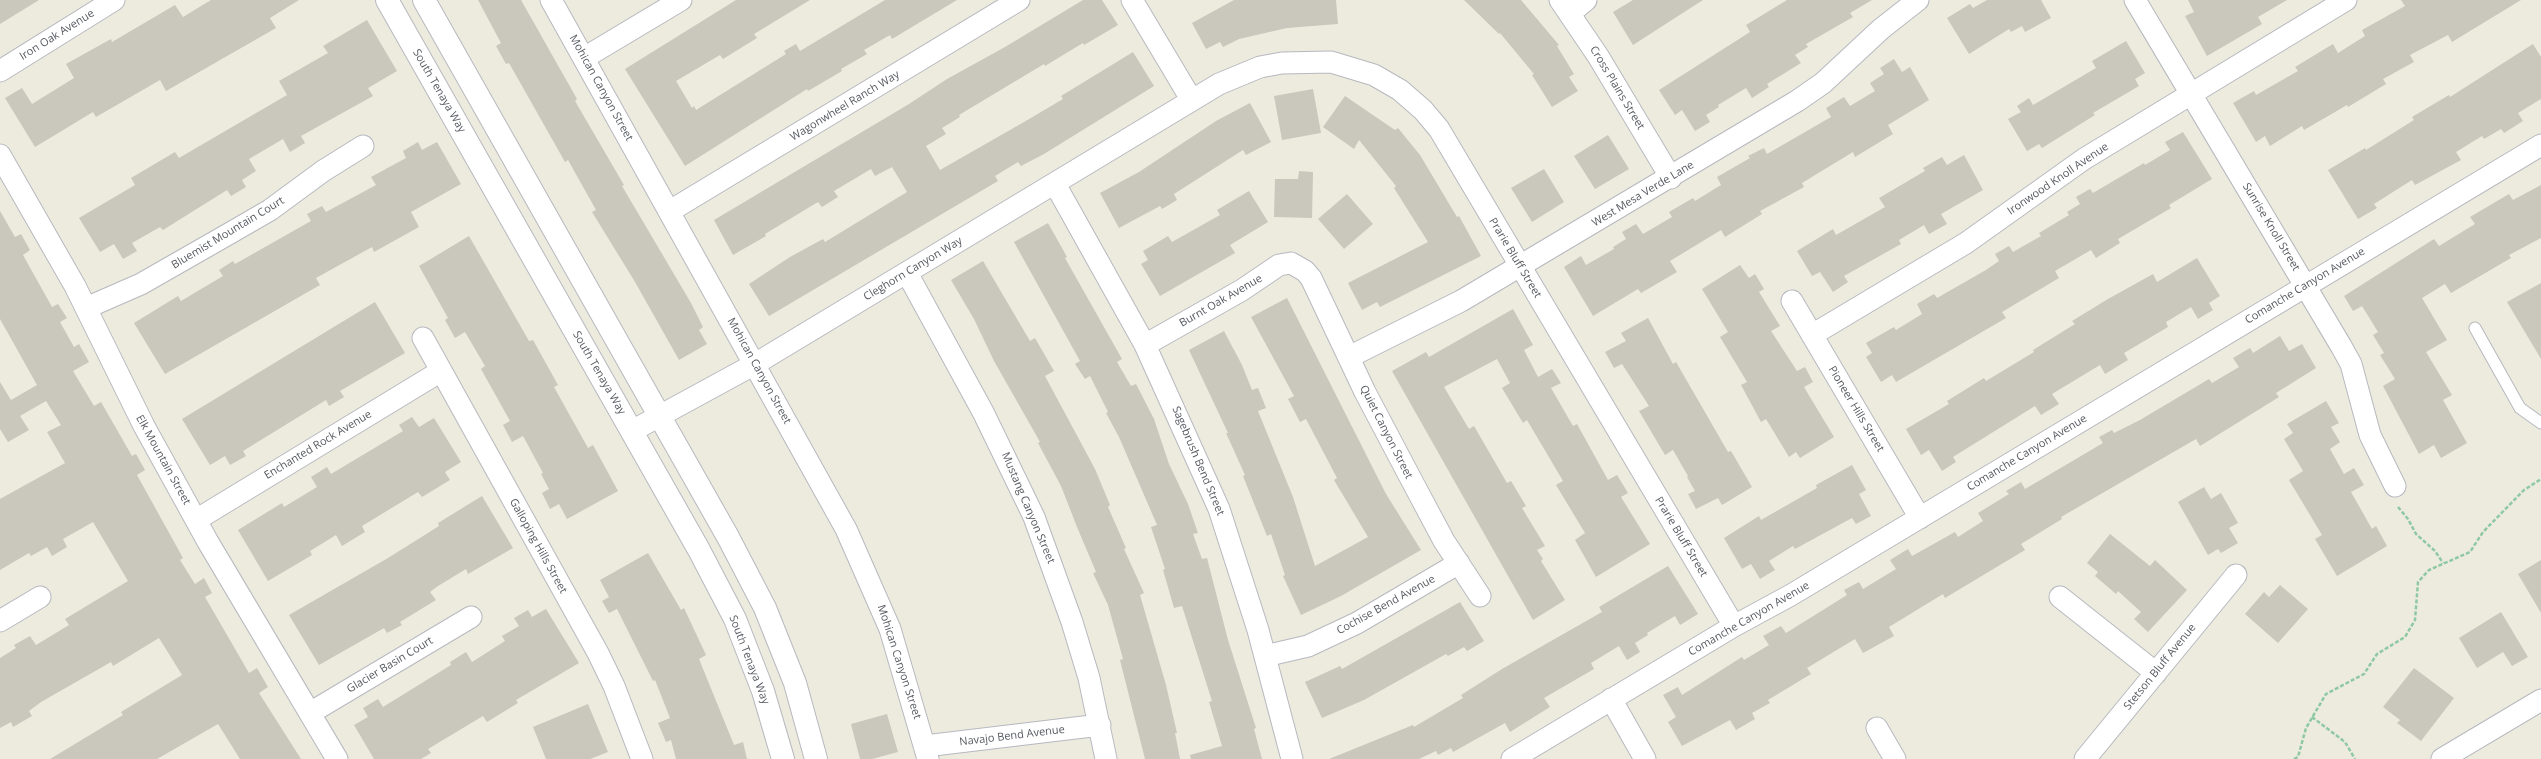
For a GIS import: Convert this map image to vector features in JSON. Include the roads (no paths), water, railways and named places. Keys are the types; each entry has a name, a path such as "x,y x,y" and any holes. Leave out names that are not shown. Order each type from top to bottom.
{"street":[{"name":"Iron Oak Avenue","path":"0,71 114,0"},
{"name":"South Tenaya Way","path":"388,0 632,431 735,619 764,691 783,759"},
{"path":"424,0 660,416 765,608 795,682 816,759"},
{"name":"Mohican Canyon Street","path":"551,0 846,529 871,582 897,652 927,753"},
{"path":"584,58 681,0"},
{"name":"Wagonwheel Ranch Way","path":"670,211 1019,0"},
{"path":"1132,0 1191,99"},
{"path":"1565,7 1586,0"},
{"name":"West Mesa Verde Lane","path":"1349,357 1461,301 1671,178 1822,83 1881,29 1918,0"},
{"name":"Sunrise Knoll Street","path":"2135,0 2351,364 2370,435 2395,486"},
{"name":"Ironwood Knoll Avenue","path":"1812,335 1966,243 2084,159 2346,0"},
{"name":"Cross Plains Street","path":"1565,7 1671,178"},
{"name":"Prarie Bluff Street","path":"1191,99 1237,75 1282,63 1331,62 1374,75 1400,90 1423,110 1439,129 1734,626"},
{"name":"Cleghorn Canyon Way","path":"632,431 755,364 1055,184 1191,99"},
{"name":"Comanche Canyon Avenue","path":"1512,759 1734,626 1791,595 2305,285 2541,145"},
{"name":"Bluemist Mountain Court","path":"86,308 141,284 270,210 323,171 363,146"},
{"name":"Elk Mountain Street","path":"0,155 86,308 144,426 196,520 337,759"},
{"name":"Sagebrush Bend Street","path":"1055,184 1145,345 1219,509 1241,572 1292,759"},
{"name":"Burnt Oak Avenue","path":"1145,345 1248,286 1279,265 1291,263 1298,266"},
{"name":"Quiet Canyon Street","path":"1298,266 1311,278 1412,481 1459,563 1480,596"},
{"name":"Mustang Canyon Street","path":"907,273 990,426 1034,517 1072,622 1100,725 1106,759"},
{"name":"Pioneer Hills Street","path":"1792,301 1920,518"},
{"name":"Galloping Hills Street","path":"423,338 598,653 617,694 642,759"},
{"name":"Enchanted Rock Avenue","path":"196,520 441,371"},
{"name":"Cochise Bend Avenue","path":"1265,656 1308,646 1357,624 1459,563"},
{"name":"Stetson Bluff Avenue","path":"2085,759 2236,575"},
{"path":"0,621 40,597"},
{"path":"2060,597 2156,673"},
{"name":"Glacier Basin Court","path":"310,713 471,617"},
{"path":"1611,700 1645,759"},
{"path":"2442,759 2541,700"},
{"name":"Navajo Bend Avenue","path":"927,753 1100,725"},
{"path":"1877,728 1895,759"}],"lane":[{"path":"2475,328 2520,408 2541,424"}]}
